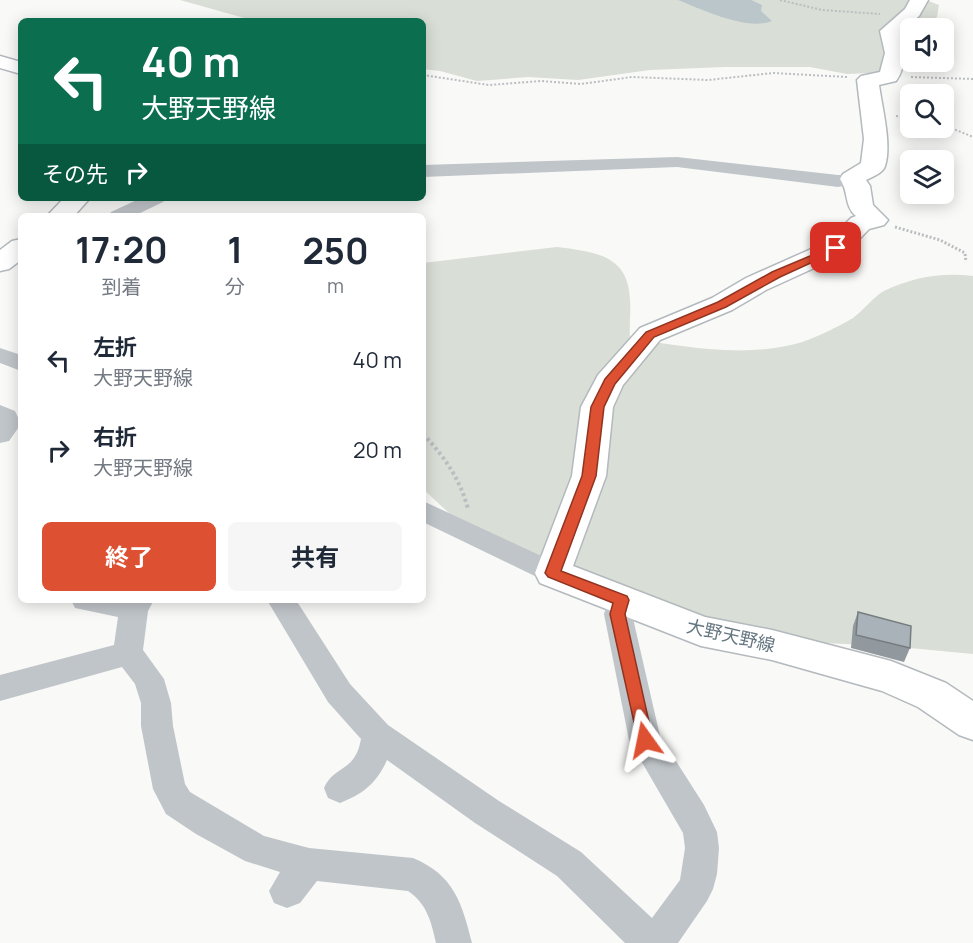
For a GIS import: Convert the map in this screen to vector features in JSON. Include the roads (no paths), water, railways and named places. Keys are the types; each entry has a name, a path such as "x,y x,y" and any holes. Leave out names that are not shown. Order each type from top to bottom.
{"main road":[{"path":"553,573 589,476 597,407 609,382 650,334 722,304 786,269 836,248 860,223 875,220 861,208 858,186 852,179 873,165 879,78 895,53 890,31 912,12 919,0"},
{"path":"63,213 75,201"},
{"path":"0,266 18,250"},
{"name":"大野天野線","path":"553,573 701,631 772,645 891,677 932,695 973,723"}],"street":[{"path":"426,171 678,162 838,181 852,179"},
{"path":"124,213 150,201"},
{"path":"0,266 18,260"},
{"path":"0,413 6,417 9,424 0,435"},
{"path":"426,512 553,573"},
{"path":"283,603 339,693 377,735 487,812 569,864 653,943 695,889 700,874 702,848 700,832 692,816 645,740 618,614 621,600"},
{"path":"137,604 128,653 149,679 156,703 157,726 169,789 178,803 207,824 256,850 309,864 412,875 425,881 437,892 445,908 454,943"},
{"path":"0,688 128,653"},
{"path":"340,788 360,778 369,768 377,735"},
{"path":"287,891 309,864"}]}
